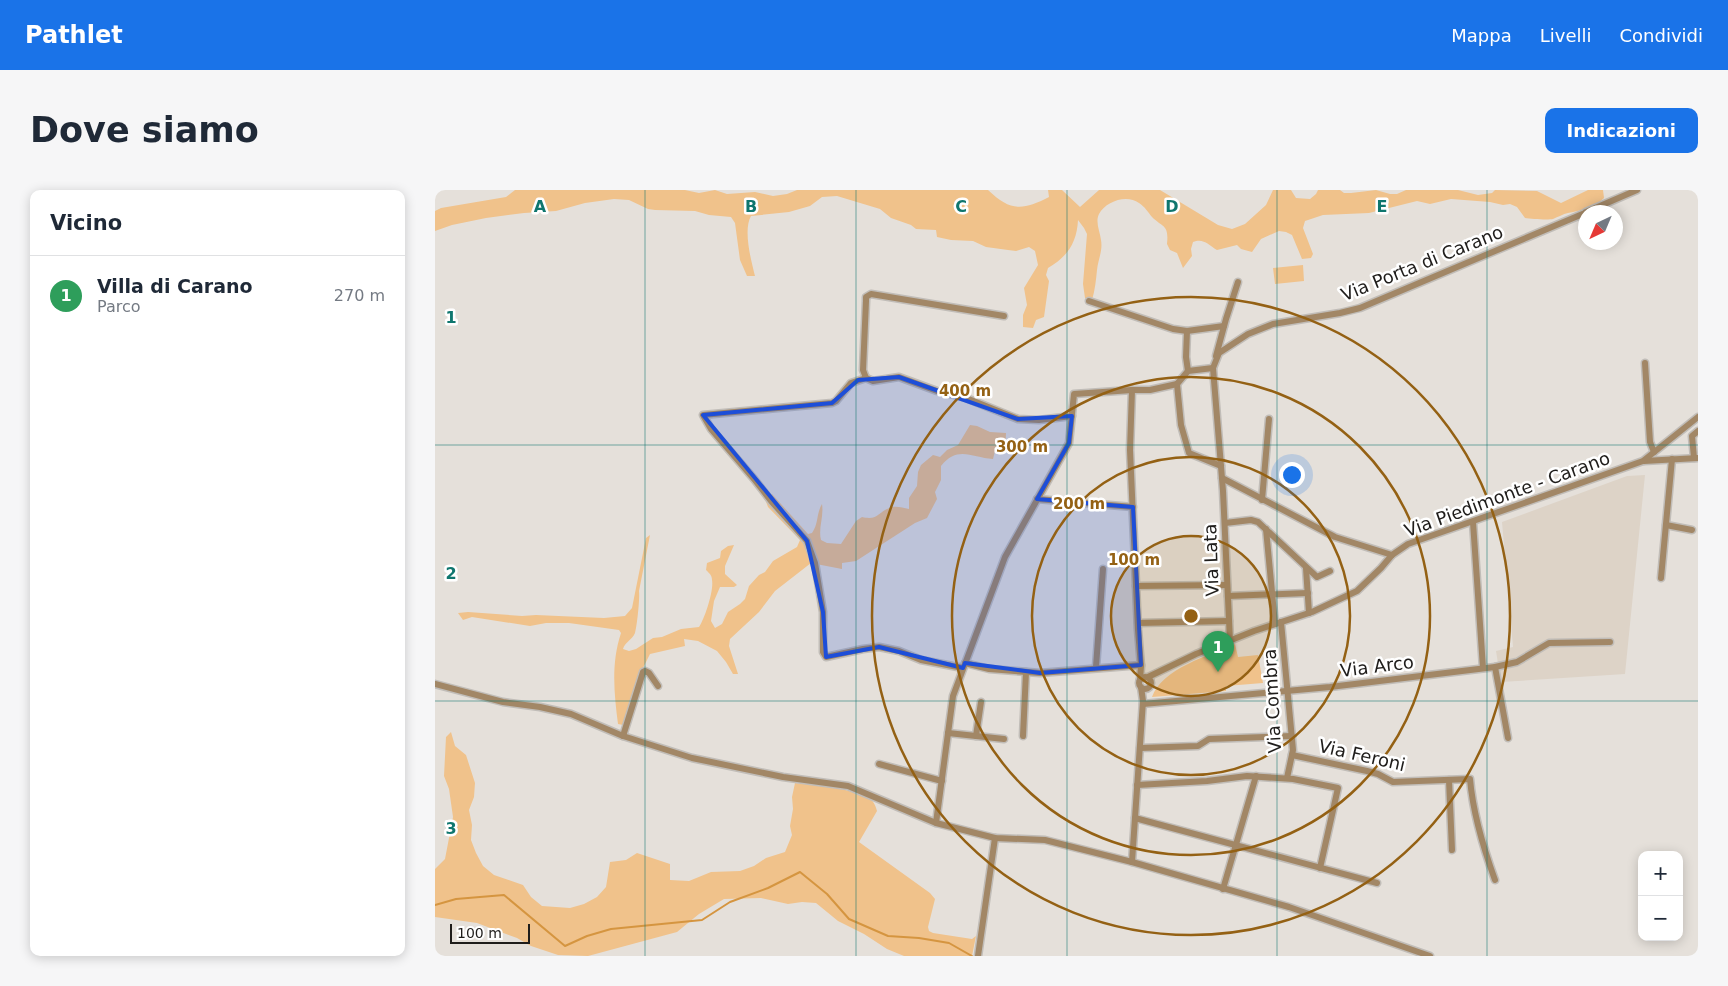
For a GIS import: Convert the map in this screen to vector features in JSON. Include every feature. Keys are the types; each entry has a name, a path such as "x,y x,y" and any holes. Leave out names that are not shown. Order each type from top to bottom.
{"street":[{"name":"Via Porta di Carano","path":"1604,205 1637,190"},
{"name":"Via Porta di Carano","path":"1215,360 1219,353 1249,334 1273,324 1360,308 1578,216"},
{"path":"1238,282 1213,368 1222,478 1335,537 1392,555"},
{"path":"866,378 863,370 866,297 871,294 1004,316"},
{"path":"1089,301 1173,329 1187,331 1224,326"},
{"path":"1187,331 1185,357 1188,371"},
{"path":"1645,363 1650,442 1654,452"},
{"path":"936,822 953,696 1005,557 1069,443 1074,394 1150,390 1177,384 1188,371 1213,368"},
{"path":"1073,416 1039,420 1018,418 967,398 937,391 899,378 873,380 866,378 851,383 844,389 836,401 832,403 703,415 711,429 807,541 815,563 823,612 823,652 826,657 863,648 879,647 899,651 921,660 989,670 1040,672 1095,667 1141,666"},
{"path":"1177,384 1181,425 1189,454 1221,466"},
{"path":"1132,390 1130,450 1136,586 1141,666 1145,682 1132,862"},
{"name":"Via Piedimonte - Carano","path":"1145,682 1196,654 1309,613 1357,591 1392,555 1408,544 1643,461 1698,417"},
{"path":"1262,500 1269,419"},
{"path":"1643,461 1696,458 1692,436 1698,431"},
{"path":"1661,578 1672,459"},
{"name":"Via Lata","path":"1222,478 1230,641"},
{"path":"1037,499 1133,507"},
{"path":"1225,523 1251,520 1258,522 1317,577 1330,571"},
{"path":"1473,522 1483,668"},
{"path":"1666,526 1693,530"},
{"name":"Via Combra","path":"1266,529 1272,594 1278,623 1292,736 1292,755 1287,778"},
{"path":"1306,568 1309,613"},
{"path":"1095,667 1103,569"},
{"path":"1136,586 1227,585"},
{"path":"1228,596 1308,593"},
{"path":"1138,623 1229,621"},
{"name":"Via Arco","path":"1143,702 1330,688 1495,667 1517,662 1549,643 1610,642"},
{"path":"1495,667 1508,738"},
{"path":"623,736 643,672 649,673 658,686"},
{"path":"1023,736 1026,672"},
{"path":"435,684 503,702 540,707 571,714 623,736 692,758 783,777 848,786 936,822 995,838 1045,840 1132,862 1289,908 1430,956"},
{"path":"976,736 981,702"},
{"path":"948,733 1004,739"},
{"path":"1140,748 1198,746 1209,739 1292,736"},
{"name":"Via Feroni","path":"1292,755 1372,772 1393,782 1470,779 1478,824 1495,880"},
{"path":"879,764 942,781"},
{"path":"1223,889 1257,776"},
{"name":"Via Combra","path":"1137,785 1257,776 1287,778 1339,788 1320,868"},
{"path":"1449,780 1451,850"},
{"path":"1135,818 1377,883"},
{"path":"978,956 995,838"}],"highlighted area":[{"path":"899,377 1018,419 1072,416 1069,443 1037,499 1133,507 1141,665 1040,673 965,663 963,668 879,647 826,657 823,612 807,541 703,415 832,403 858,380"}],"shaded area":[{"path":"515,190 685,190 699,193 715,190 727,194 755,192 773,196 797,190 988,190 1003,202 1017,207 1040,202 1049,197 1048,190 1062,190 1080,207 1099,190 1160,190 1218,225 1232,229 1245,224 1266,205 1273,190 1291,190 1296,198 1310,199 1318,190 1340,190 1344,193 1351,193 1376,190 1397,194 1406,190 1458,190 1478,195 1492,193 1495,190 1537,191 1561,203 1588,190 1603,190 1604,198 1594,205 1578,205 1578,210 1553,219 1525,218 1517,207 1510,204 1503,205 1451,199 1430,204 1417,201 1369,213 1323,215 1305,221 1303,228 1313,254 1311,258 1302,259 1292,235 1279,231 1261,239 1252,252 1241,249 1237,245 1217,250 1203,241 1193,242 1192,256 1183,268 1177,253 1170,250 1167,244 1167,233 1164,227 1134,200 1117,200 1102,209 1098,217 1101,248 1092,300 1085,298 1083,284 1087,234 1078,220 1076,236 1070,248 1061,259 1048,268 1046,275 1049,281 1044,317 1036,320 1033,328 1023,327 1023,315 1027,305 1024,288 1038,265 1035,251 1029,247 1016,251 986,247 973,241 937,237 936,230 916,229 911,225 891,218 880,209 837,196 822,197 810,206 789,212 751,216 748,237 755,276 747,276 740,260 735,223 731,217 709,215 695,211 648,209 629,200 614,199 585,203 556,211 486,218 452,225 435,231 435,211 441,208 506,197"},
{"path":"1303,265 1304,281 1275,284 1273,268"},
{"path":"970,425 990,432 1006,433 1005,452 995,451 993,459 965,454 953,456 941,466 941,480 935,492 937,499 927,518 915,523 856,561 842,563 842,569 811,563 775,591 759,612 730,639 729,646 738,674 733,674 717,651 698,641 684,639 685,646 650,654 642,670 623,725 618,724 615,689 616,656 621,633 619,630 569,623 546,623 530,626 472,617 463,620 458,613 604,618 625,616 632,608 646,538 650,535 639,591 635,633 623,649 629,651 636,649 653,638 662,637 681,629 699,627 712,590 712,578 706,570 707,563 720,558 721,551 728,546 734,545 725,566 725,574 737,585 734,587 720,587 714,601 711,621 715,628 722,624 728,612 745,599 749,586 759,575 765,572 773,561 797,547 800,540 768,507 765,499 772,494 808,534 812,533 814,529 822,504 821,540 827,543 841,544 856,521 862,517 875,517 892,507 909,509 909,498 917,486 918,472 921,465 933,455 940,457 947,450 958,445"},
{"path":"1645,475 1625,674 1501,682 1496,651 1513,647 1502,522 1627,476"},
{"path":"1235,644 1238,657 1258,655 1263,683 1226,686 1226,691 1152,697 1157,687 1165,678 1187,664"},
{"path":"451,732 455,746 466,755 475,783 474,797 469,810 472,825 471,840 476,853 483,866 494,875 523,885 531,897 542,906 570,908 584,904 597,897 606,887 610,862 626,860 637,853 670,864 670,880 689,881 711,872 740,871 754,866 766,858 785,852 792,835 790,826 795,783 854,792 869,798 877,811 859,842 930,893 935,899 928,927 929,931 972,939 976,936 972,956 904,956 887,949 864,934 838,921 816,903 788,904 761,898 724,899 699,914 677,932 588,956 558,955 531,946 517,938 477,923 435,917 435,869 445,859 453,817 449,789 444,776 446,737"}],"waterway":[{"path":"435,905 456,899 504,895 565,946 587,936 611,929 702,920 730,902 768,888 800,872 827,894 849,919 888,936 919,938 949,943 972,956"}],"place":[{"name":"Villa di Carano","path":"1218,672"}]}
